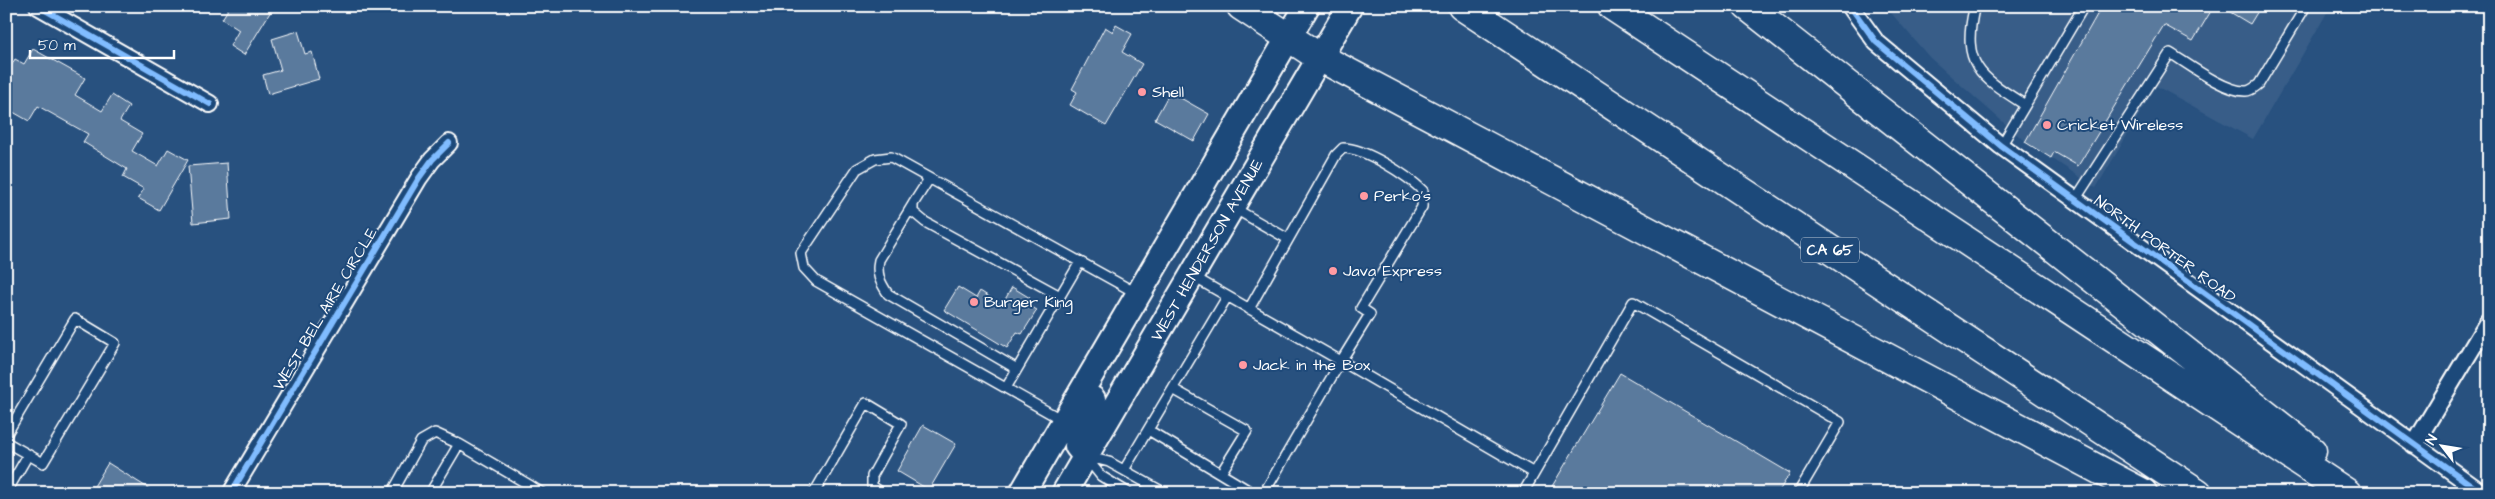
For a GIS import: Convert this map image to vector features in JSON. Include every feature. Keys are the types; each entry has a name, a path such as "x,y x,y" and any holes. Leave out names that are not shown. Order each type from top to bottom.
{"highway":[{"path":"1241,6 1320,57 2144,493"},
{"name":"CA 65","path":"1462,6 2198,493"},
{"path":"1612,6 2346,493"},
{"path":"1747,6 2292,434 2360,493"}],"main road":[{"path":"1022,493 1306,6"},
{"name":"WEST HENDERSON AVENUE","path":"1064,493 1350,6"},
{"path":"1086,456 1077,446 1079,428 1095,394 1143,317 1138,294"}],"street":[{"path":"38,6 210,104"},
{"name":"NORTH PORTER ROAD","path":"1850,6 1876,42 2001,146 2482,493"},
{"name":"WEST BEL AIRE CIRCLE","path":"231,493 419,178 432,160 449,143"},
{"path":"2414,444 2489,320"}],"lane":[{"path":"2001,146 2084,6"},
{"path":"2075,200 2170,53 2222,84 2237,91 2248,91 2259,84 2306,6"},
{"path":"1974,9 1970,27 1970,43 1978,70 1991,84 2025,105"},
{"path":"1249,309 1336,155 1343,148 1354,148 1413,180 1423,191 1422,207 1361,308 1370,314 1264,493"},
{"path":"1064,421 816,281 804,268 801,253 856,169 875,159 892,157 1138,294"},
{"path":"929,178 879,260 877,270 879,281 888,294 1017,369"},
{"path":"913,204 913,212 925,222 1060,296"},
{"path":"1232,207 1288,239"},
{"path":"1006,388 1080,262"},
{"path":"1191,276 1534,473"},
{"path":"1124,470 1150,431 1227,297"},
{"path":"1523,493 1633,302 1840,422 1798,493"},
{"path":"6,435 75,320 115,342 43,463 6,442"},
{"path":"1174,389 1247,431 1221,474"},
{"path":"814,493 866,403 901,424 872,476 872,486 882,493"},
{"path":"1150,431 1253,493"},
{"path":"392,493 422,441 435,433 459,444 529,489 542,493"},
{"path":"430,493 459,444"},
{"path":"6,493 28,454"},
{"path":"1086,456 1110,462 1164,493"},
{"path":"1086,456 1101,476 1129,493"}],"shaded area":[{"path":"1885,6 2331,6 2253,139 2156,86 2096,188 2020,137 1930,58"}],"building":[{"path":"230,6 274,6 244,55 230,46 239,30 222,19"},
{"path":"2102,6 2214,6 2193,41 2164,25 2078,166 2054,152 2051,158 2025,142"},
{"path":"2220,6 2261,6 2250,24"},
{"path":"1116,25 1132,34 1122,52 1142,64 1106,126 1070,105 1077,92 1072,89 1105,27 1113,32"},
{"path":"298,31 305,54 312,52 319,79 268,94 263,75 281,70 272,39"},
{"path":"33,49 85,78 75,95 102,111 112,95 129,106 120,121 142,134 132,151 158,166 168,149 188,160 159,210 138,198 144,189 123,177 127,169 83,142 88,134 38,106 29,121 6,108 6,74 15,59 24,64"},
{"name":"Shell","path":"1170,92 1209,114 1194,141 1155,119"},
{"path":"227,163 231,219 193,223 188,166"},
{"path":"958,287 976,298 980,291 1002,305 1012,287 1030,298 1026,304 1037,310 1022,334 1017,332 1007,348 944,310"},
{"path":"1620,373 1790,473 1778,493 1548,493"},
{"path":"923,425 956,444 929,490 897,471"},
{"path":"108,463 156,493 90,493"}],"cycle path":[{"path":"38,6 210,104"},
{"path":"1850,6 1876,42 2001,146 2482,493"},
{"path":"231,493 419,178 432,160 449,143"}],"place":[{"name":"Shell","path":"1142,92"},
{"name":"Cricket Wireless","path":"2047,125"},
{"name":"Perko's","path":"1364,196"},
{"name":"Java Express","path":"1333,271"},
{"name":"Burger King","path":"974,302"},
{"name":"Jack in the Box","path":"1243,365"}]}
